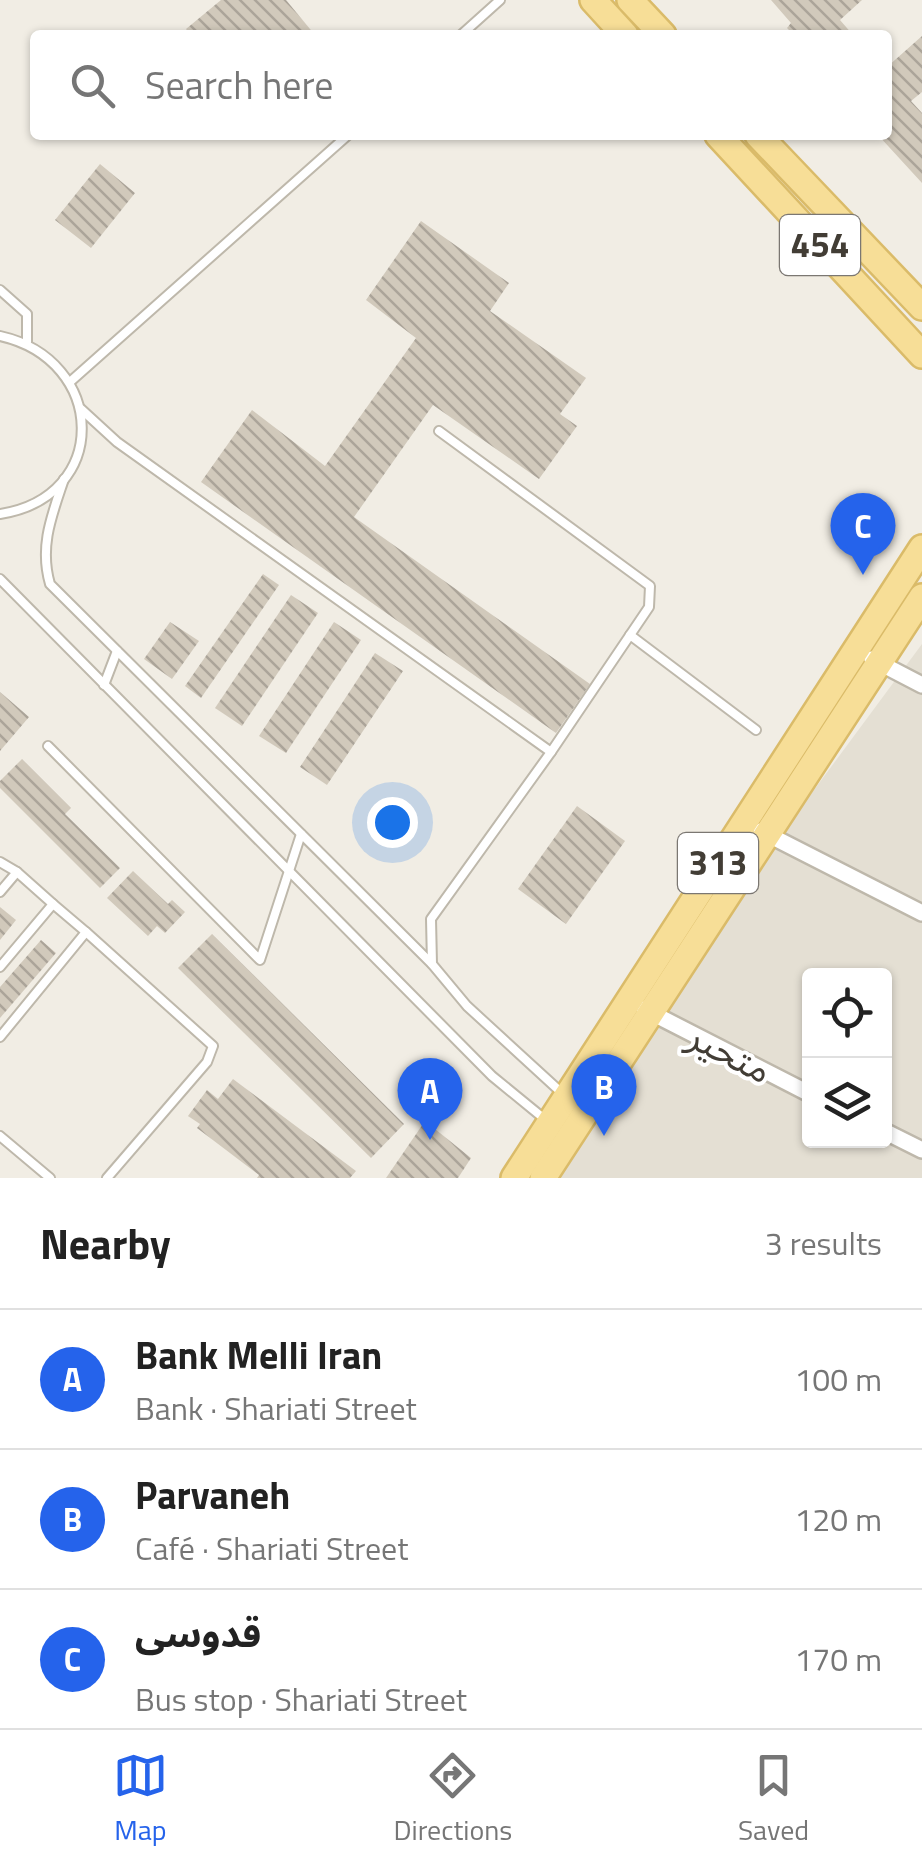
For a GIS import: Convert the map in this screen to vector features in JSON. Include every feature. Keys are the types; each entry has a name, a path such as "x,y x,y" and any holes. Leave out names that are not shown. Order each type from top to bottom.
{"main road":[{"path":"592,0 620,30"},
{"path":"630,0 658,30"},
{"name":"454","path":"723,140 922,355"},
{"name":"454","path":"763,140 922,307"},
{"path":"873,256 922,285"},
{"name":"313","path":"544,1178 639,1007 755,829 856,651 922,548"},
{"name":"313","path":"755,829 880,663 922,597"},
{"name":"313","path":"514,1178 566,1097 639,1007"}],"street":[{"path":"856,651 922,685"},
{"path":"755,829 922,914"},
{"name":"متحیر","path":"639,1007 802,1090"},
{"path":"892,1136 922,1150"}],"lane":[{"path":"467,30 500,0"},
{"path":"71,381 342,140"},
{"path":"0,290 27,314 27,342"},
{"path":"0,336 27,342 52,358 71,381 82,410 82,439 64,478 46,535 44,562 50,584 432,964 467,1006 566,1097"},
{"path":"82,410 117,442 551,752"},
{"path":"432,964 431,919 630,635 648,607 650,586 438,431"},
{"path":"0,514 31,507 64,478"},
{"path":"0,579 492,1076 549,1123"},
{"path":"630,635 756,730"},
{"path":"104,684 117,651"},
{"path":"48,746 260,960 301,834"},
{"path":"0,862 17,872 212,1046 207,1062 108,1178"},
{"path":"0,892 17,872"},
{"path":"0,968 53,904"},
{"path":"0,1037 86,932"},
{"path":"0,1136 50,1178"}],"shaded area":[{"path":"922,644 922,1178 527,1178"}],"building":[{"path":"221,0 286,0 311,30 187,30"},
{"path":"771,0 862,0 840,20 849,30 789,30 791,23"},
{"path":"922,36 922,92 911,101 922,113 922,183 883,140 892,140 892,63"},
{"path":"100,164 135,193 91,248 55,220"},
{"path":"421,221 509,283 490,311 586,378 560,414 577,426 539,479 433,405 354,517 590,684 556,733 201,482 252,410 325,466 416,338 366,300"},
{"path":"263,574 279,585 201,698 185,686"},
{"path":"291,595 318,613 242,726 215,708"},
{"path":"170,622 199,641 172,679 144,659"},
{"path":"334,622 361,640 286,753 259,736"},
{"path":"375,653 403,671 327,785 300,767"},
{"path":"0,692 29,717 0,751"},
{"path":"22,759 71,808 65,814 120,868 100,888 0,788 0,781"},
{"path":"577,806 625,841 566,924 518,889"},
{"path":"133,871 168,904 172,900 185,912 165,933 157,926 148,936 107,898"},
{"path":"0,907 16,920 0,940"},
{"path":"212,934 404,1124 371,1158 178,968"},
{"path":"41,940 56,953 0,1018 0,987"},
{"path":"233,1079 356,1171 350,1178 257,1178 259,1175 197,1128 200,1124 188,1116 207,1090 218,1099"},
{"path":"425,1121 471,1158 458,1178 386,1178"}],"place":[{"name":"قدوسی","path":"863,575"},
{"name":"Parvaneh","path":"604,1136"},
{"name":"Bank Melli Iran","path":"430,1140"}]}
